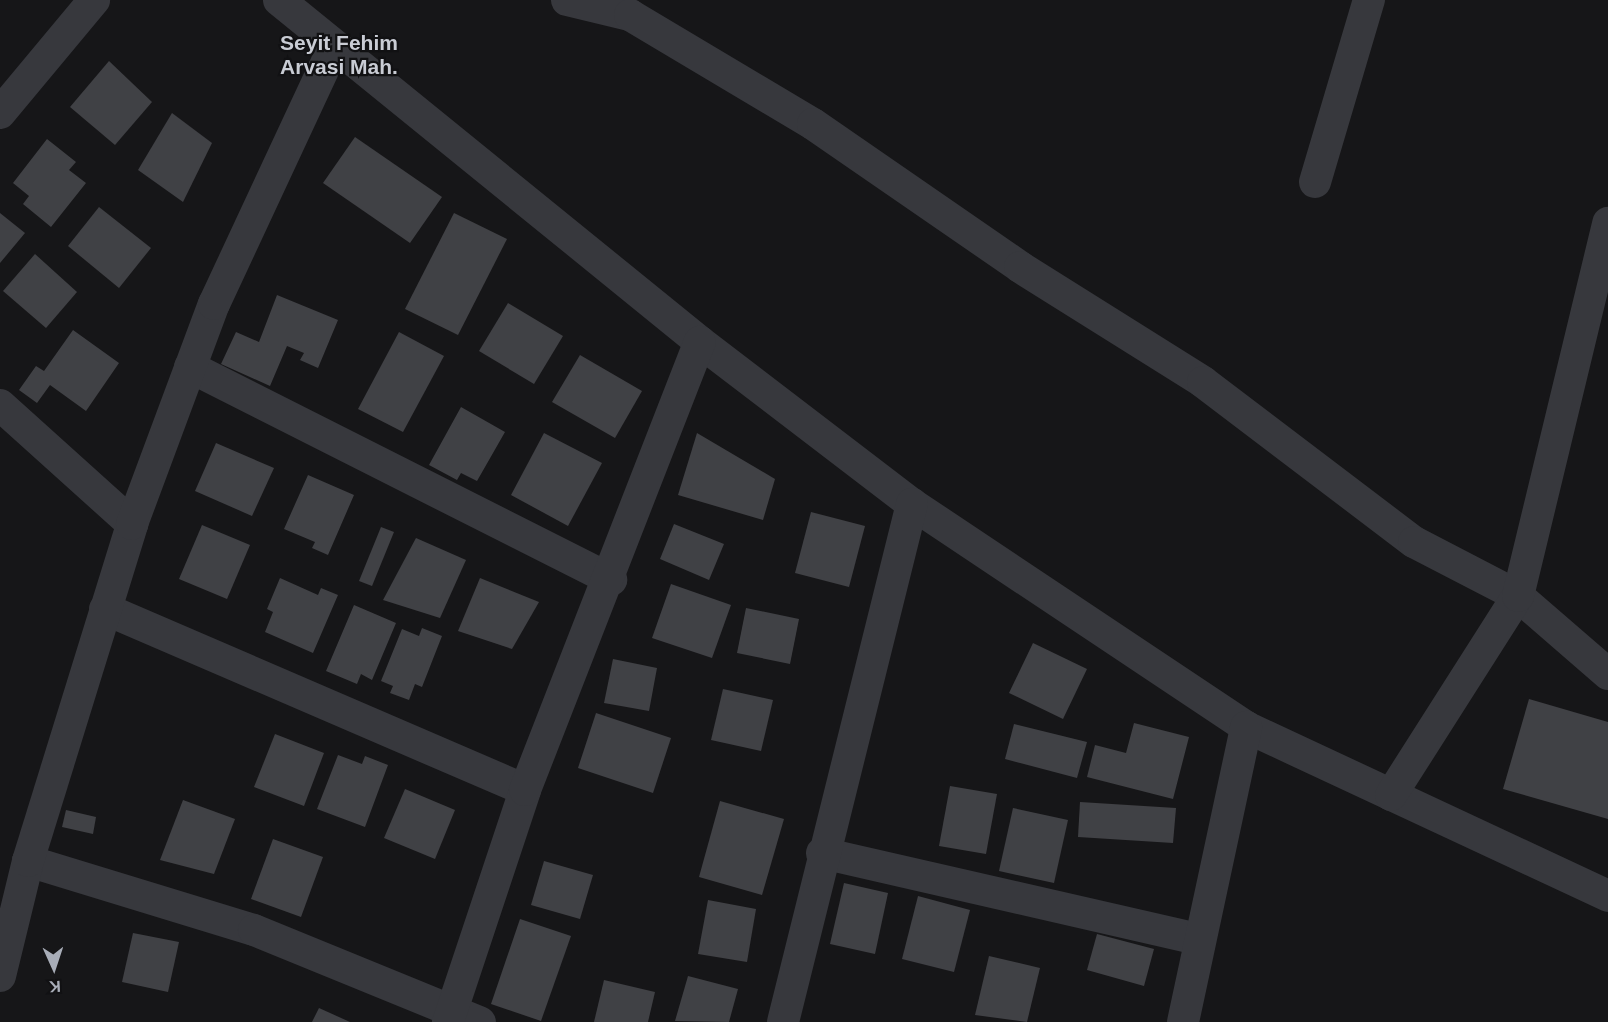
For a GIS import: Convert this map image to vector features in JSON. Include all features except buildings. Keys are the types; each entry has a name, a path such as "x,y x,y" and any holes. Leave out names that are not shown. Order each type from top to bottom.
{"street":[{"path":"0,113 94,0"},
{"path":"567,0 633,8 813,124 1020,267 1203,382 1414,542 1518,596 1608,674"},
{"path":"1315,182 1369,0"},
{"path":"291,4 334,47 700,342 912,504 1246,727 1608,896"},
{"path":"0,976 28,861 132,524 214,304 334,47"},
{"path":"1391,795 1518,596 1599,298 1608,223"},
{"path":"449,1017 525,790 611,580 700,342"},
{"path":"190,367 611,580"},
{"path":"0,405 132,524"},
{"path":"783,1022 822,853 912,504"},
{"path":"105,609 525,790"},
{"path":"1183,1022 1246,727"},
{"path":"822,853 1199,939"},
{"path":"28,861 254,930 449,1017 480,1022"}],"district":[{"name":"Seyit Fehim Arvasi Mah.","path":"339,55"}]}
